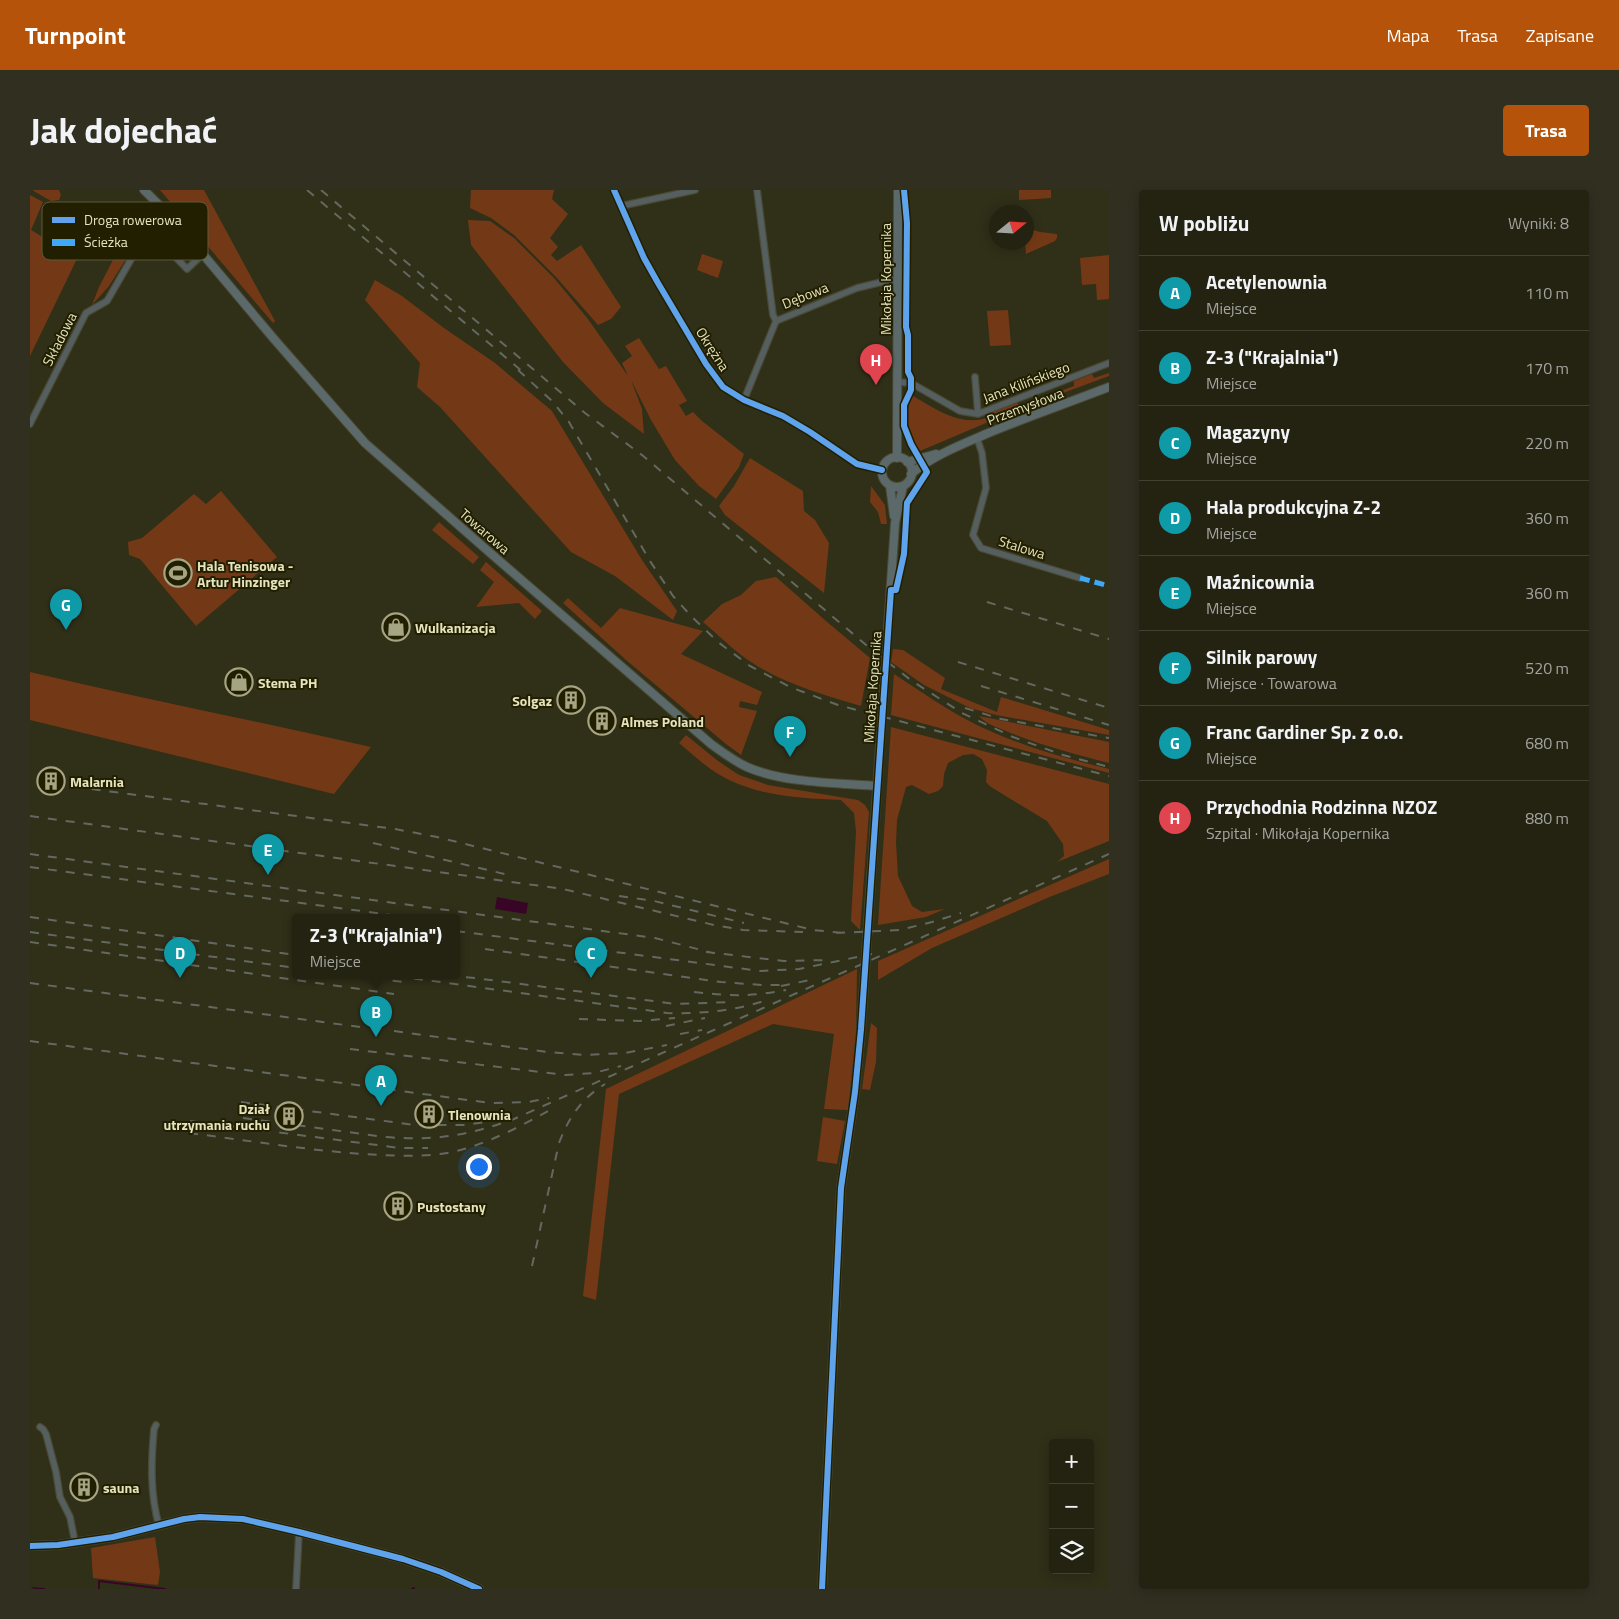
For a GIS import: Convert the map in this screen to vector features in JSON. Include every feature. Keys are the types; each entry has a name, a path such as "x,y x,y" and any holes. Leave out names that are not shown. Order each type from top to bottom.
{"main road":[{"name":"Towarowa","path":"144,190 156,202"},
{"name":"Mikołaja Kopernika","path":"897,458 898,190"},
{"name":"Towarowa","path":"208,260 365,443 711,744 738,763 769,774 819,782 877,786"},
{"name":"Przemysłowa","path":"911,474 922,465 977,438 1109,388"},
{"name":"Przemysłowa","path":"907,462 951,450"},
{"path":"897,458 907,462 911,469 909,480 902,486 890,486 884,479 882,470 887,461 897,458"},
{"name":"Mikołaja Kopernika","path":"890,486 894,523"},
{"name":"Mikołaja Kopernika","path":"822,1589 841,1188 855,1092 861,1029 894,523 902,486"},
{"path":"30,1546 115,1537 184,1519 200,1517 244,1519 403,1559 441,1572 479,1589"}],"street":[{"name":"Okrężna","path":"614,190 653,275 706,364 723,387 744,400 783,416 857,464 882,470"},
{"path":"621,206 695,190"},
{"path":"757,190 773,315 776,321"},
{"name":"Składowa","path":"30,424 86,313 107,301 131,260"},
{"name":"Składowa","path":"178,260 187,269 197,260"},
{"name":"Dębowa","path":"744,400 776,321 857,288 886,280 897,280"},
{"name":"Jana Kilińskiego","path":"897,382 911,383 960,411 978,414 1109,363"},
{"path":"975,377 978,414"},
{"name":"Stalowa","path":"977,438 982,451 986,488 973,535 981,548 1080,578"},
{"path":"156,1425 154,1429 151,1466 153,1499 159,1526"},
{"path":"40,1427 47,1437 60,1496 70,1517 74,1542"},
{"path":"296,1589 299,1532"}],"shaded area":[{"path":"32,190 59,190 61,195 59,200 51,201"},
{"path":"160,190 204,190 275,321 273,323 208,246 208,202 170,202"},
{"path":"471,190 554,190 552,199 568,214 550,238 558,247 551,255 557,261 581,245 621,307 611,319 598,325 556,277 514,235 491,218 470,208"},
{"path":"1019,190 1051,190 1051,198 1019,200"},
{"path":"30,195 43,202 31,230 42,236 42,260 76,260 30,356"},
{"path":"468,220 490,221 514,238 554,278 588,319 628,376 622,363 632,356 625,346 639,338 659,369 666,366 687,401 679,405 686,416 693,412 744,454 739,467 716,499 699,486 675,460 651,420 631,380 642,409 644,434 603,403 563,362 471,245"},
{"path":"1034,230 1057,234 1055,241 1026,254 1026,250 1034,250"},
{"path":"702,254 723,261 718,278 697,270"},
{"path":"1109,255 1109,299 1097,300 1096,284 1082,285 1080,258"},
{"path":"113,260 125,260 109,286 92,305"},
{"path":"375,280 402,296 495,363 552,411 642,560 677,611 673,620 615,576 571,552 440,407 417,387 420,363 365,300"},
{"path":"1008,310 1011,345 990,346 987,311"},
{"path":"1109,373 1109,376 1036,403 1005,412 993,420 920,451 909,432 908,410 911,395 950,416 970,420 981,419 992,416 991,412 1017,402 1020,406 1074,386 1074,381 1092,374 1094,378"},
{"path":"750,458 803,491 804,511 815,520 829,543 824,593 725,515 719,506 734,486"},
{"path":"871,486 885,505 887,524 881,524 878,512 870,502"},
{"path":"221,491 277,557 196,626 140,559 129,555 128,542 142,538 194,494 206,504"},
{"path":"439,522 479,557 473,564 432,530"},
{"path":"486,562 542,611 535,619 519,603 476,607 494,582 480,570"},
{"path":"776,577 870,658 861,706 814,691 768,672 741,655 703,622 722,604 741,595 756,581"},
{"path":"568,598 601,628 620,608 703,631 681,654 762,692 757,705 740,701 739,707 757,711 741,755 626,660 563,603"},
{"path":"893,649 903,650 945,678 941,689 997,712 1001,697 1109,730 1109,735 996,715 970,708 924,685 891,662"},
{"path":"30,672 371,747 334,794 30,720"},
{"path":"894,674 954,713 991,732 1041,750 1109,769 1109,773 891,715"},
{"path":"979,716 1109,742 1109,763 1031,741 991,725"},
{"path":"891,727 1109,784 1109,841 1057,862 1064,856 1063,844 1047,821 991,787 986,782 987,770 982,759 973,754 963,755 948,763 944,774 943,786 938,791 929,794 912,785 906,787 897,820 898,876 912,906 922,912 945,909 926,917 878,925"},
{"path":"686,735 739,775 768,785 858,800 865,805 869,812 860,930 851,921 856,832 854,813 841,800 774,794 727,779 708,767 679,743"},
{"path":"1109,859 1109,874 1052,896 932,948 878,980 878,961"},
{"path":"497,897 528,903 526,914 495,909"},
{"path":"857,969 856,1032 848,1110 824,1109 834,1034 773,1024 619,1094 596,1300 583,1296 606,1089"},
{"path":"871,1023 877,1028 876,1062 870,1090 862,1089"},
{"path":"823,1117 845,1121 837,1164 817,1161"},
{"path":"155,1537 160,1572 158,1585 93,1578 91,1548"}],"waterway":[{"path":"99,1589 99,1581 165,1589"},
{"path":"30,1588 44,1589"}],"railway":[{"path":"307,190 523,372"},
{"path":"321,190 585,413 642,455 872,650 912,681 962,713 1013,737 1063,755 1109,767"},
{"path":"518,370 552,401 569,422 650,561 673,596 718,642 750,666 790,687 838,705 1109,776"},
{"path":"987,602 1109,639"},
{"path":"958,662 1109,708"},
{"path":"981,686 1109,725"},
{"path":"965,708 1001,719 1109,738"},
{"path":"38,782 395,829 437,837 813,930 843,933"},
{"path":"30,816 563,889 714,925 743,930 803,932"},
{"path":"373,843 509,875"},
{"path":"30,854 655,938 713,953"},
{"path":"243,1118 403,1138 435,1138 481,1130 514,1119 1109,854"},
{"path":"30,867 384,914"},
{"path":"619,896 654,901 744,923"},
{"path":"836,933 900,930 961,913"},
{"path":"30,917 292,954"},
{"path":"30,932 292,967"},
{"path":"460,932 760,971 799,969 872,954"},
{"path":"30,942 394,994"},
{"path":"485,949 721,982 787,985"},
{"path":"706,952 784,961 831,960"},
{"path":"460,977 676,1004 734,1002"},
{"path":"380,979 403,982"},
{"path":"418,979 667,1013 716,1011 764,1001"},
{"path":"781,986 815,979"},
{"path":"30,983 360,1027"},
{"path":"694,992 740,995 786,990"},
{"path":"579,1019 640,1021 675,1018"},
{"path":"666,1026 705,1018"},
{"path":"680,1034 702,1030"},
{"path":"394,1031 547,1052 585,1055 625,1053 667,1045"},
{"path":"30,1041 490,1103 528,1102 549,1098"},
{"path":"350,1049 565,1075 594,1073 621,1066"},
{"path":"532,1266 559,1143 577,1109 589,1096 605,1084"},
{"path":"241,1102 415,1125 466,1125 491,1121"},
{"path":"189,1133 357,1154 433,1155 454,1152 488,1141 554,1108"},
{"path":"190,1121 400,1148 428,1148"}],"marked path":[{"path":"1080,578 1109,586"}],"cycle path":[{"path":"614,190 644,258 706,364 723,387 744,400 783,416 857,464 882,470"},
{"path":"822,1589 841,1188 855,1092 861,1029 891,590 896,590 904,554 907,503 927,472 911,444 904,426 904,405 911,390 911,378 908,372 908,335 906,327 907,223 904,190"},
{"path":"30,1546 58,1545 113,1537 184,1519 200,1517 243,1519 403,1559 441,1572 479,1589"}],"place":[{"name":"Przychodnia Rodzinna NZOZ","path":"876,385"},
{"name":"Hala Tenisowa - Artur Hinzinger","path":"178,573"},
{"name":"Wulkanizacja","path":"396,627"},
{"name":"Franc Gardiner Sp. z o.o.","path":"66,630"},
{"name":"Stema PH","path":"239,682"},
{"name":"Solgaz","path":"571,700"},
{"name":"Almes Poland","path":"602,721"},
{"name":"Silnik parowy","path":"790,757"},
{"name":"Malarnia","path":"51,781"},
{"name":"Maźnicownia","path":"268,875"},
{"name":"Hala produkcyjna Z-2","path":"180,978"},
{"name":"Magazyny","path":"591,978"},
{"name":"Z-3 (\"Krajalnia\")","path":"376,1037"},
{"name":"Acetylenownia","path":"381,1106"},
{"name":"Tlenownia","path":"429,1114"},
{"name":"Dział utrzymania ruchu","path":"289,1116"},
{"name":"Pustostany","path":"398,1206"},
{"name":"sauna","path":"84,1487"}]}
